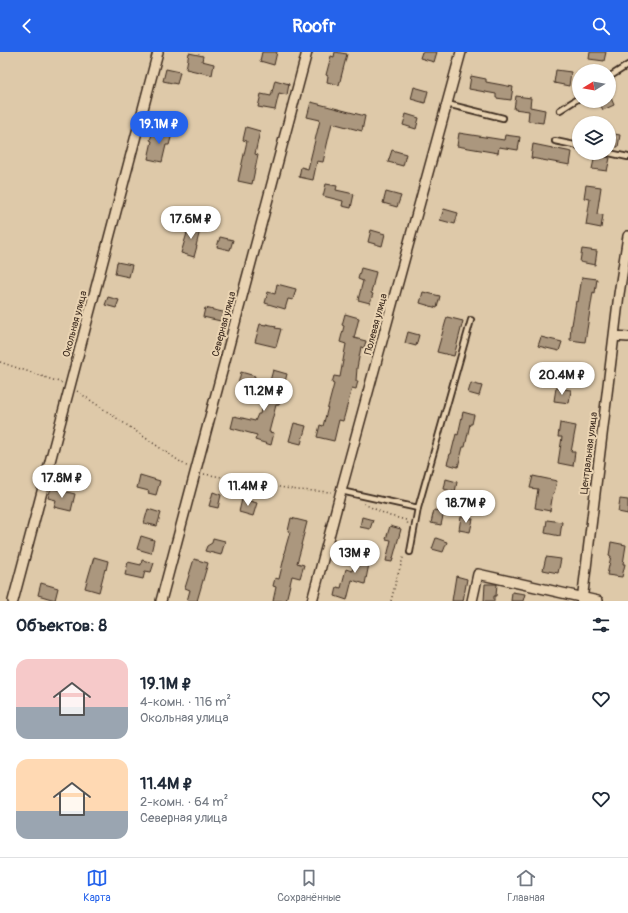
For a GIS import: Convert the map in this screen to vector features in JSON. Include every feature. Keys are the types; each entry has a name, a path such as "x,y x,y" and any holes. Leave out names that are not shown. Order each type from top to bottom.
{"street":[{"name":"Окольная улица","path":"13,601 158,52"},
{"name":"Северная улица","path":"161,601 308,52"},
{"name":"Полевая улица","path":"312,601 461,52"},
{"name":"Центральная улица","path":"583,600 619,294 628,236"},
{"path":"614,336 628,337"},
{"path":"472,601 478,574 583,600 598,601"}],"lane":[{"path":"616,73 628,65"},
{"path":"560,110 572,102"},
{"path":"447,104 503,118"},
{"path":"555,141 572,145"},
{"path":"616,154 628,157"},
{"path":"407,552 471,320"},
{"path":"340,495 418,508"}],"path":[{"path":"0,362 70,386 196,472 297,490 331,492 340,495"},
{"path":"365,504 390,516 406,520 410,528"},
{"path":"391,601 396,581 407,552"}],"building":[{"path":"262,52 277,52 274,65 260,61"},
{"path":"335,52 347,54 339,85 327,82 328,76 326,75 331,56 334,57"},
{"path":"422,52 437,52 434,62 420,58"},
{"path":"590,52 606,52 604,61 589,59"},
{"path":"189,53 203,56 202,61 214,64 212,75 186,69"},
{"path":"166,69 180,72 177,84 163,81"},
{"path":"556,70 571,72 569,86 554,83"},
{"path":"471,76 486,79 486,82 513,87 511,100 496,98 496,94 469,89"},
{"path":"275,80 289,84 287,95 279,93 275,110 258,107 261,94 271,96"},
{"path":"414,87 428,91 425,103 411,99"},
{"path":"516,96 531,98 530,107 545,110 543,123 528,121 529,111 514,109"},
{"path":"311,102 365,116 362,131 332,123 323,162 317,161 313,180 299,177 301,167 308,169 320,120 307,117"},
{"path":"406,114 419,118 416,129 403,125"},
{"path":"246,127 260,131 255,154 258,155 252,184 238,181 247,141 243,140"},
{"path":"154,129 172,134 169,145 166,145 162,162 148,159 152,141 150,140"},
{"path":"459,133 504,140 505,135 520,137 518,150 499,147 498,153 457,146"},
{"path":"616,134 620,135 618,147 616,147"},
{"path":"533,144 572,152 570,165 531,158"},
{"path":"392,150 406,154 403,166 388,162"},
{"path":"594,160 610,160 607,171 592,169"},
{"path":"326,184 337,186 336,190 354,194 351,208 342,206 343,201 323,196"},
{"path":"586,185 601,187 597,214 603,215 601,228 586,225 590,199 584,198"},
{"path":"386,192 401,196 397,207 383,203"},
{"path":"444,209 458,213 455,224 440,220"},
{"path":"188,223 201,226 194,257 181,253 187,233"},
{"path":"371,230 385,234 382,246 368,242"},
{"path":"220,237 233,240 230,250 217,247"},
{"path":"582,249 597,251 595,265 580,262"},
{"path":"117,262 132,265 129,277 115,274"},
{"path":"361,268 376,272 371,293 373,294 370,303 358,300 363,281 358,279"},
{"path":"582,277 597,279 595,293 593,292 585,342 570,340 571,325 576,301 578,302"},
{"path":"277,284 296,289 293,300 288,299 285,309 265,303 268,292 275,294"},
{"path":"423,292 440,296 437,308 420,303"},
{"path":"108,297 119,300 116,308 105,305"},
{"path":"205,308 227,313 225,322 203,317"},
{"path":"345,314 359,318 354,338 366,341 364,348 361,347 357,368 356,381 358,381 356,389 352,388 343,421 339,420 334,441 317,437 320,425 323,426 334,384 332,383 334,376 340,377 346,344 340,342"},
{"path":"447,317 463,321 454,356 437,352"},
{"path":"260,324 276,326 275,328 281,329 276,347 255,342"},
{"path":"408,332 419,335 416,346 405,343"},
{"path":"541,337 562,342 559,351 538,346"},
{"path":"569,369 584,371 582,384 567,382"},
{"path":"273,370 287,374 279,405 276,405 269,432 274,433 271,445 255,440 257,435 231,428 234,416 255,421 258,414 260,414 262,410"},
{"path":"241,372 255,376 252,388 238,384"},
{"path":"471,383 482,386 479,396 468,393"},
{"path":"556,388 571,390 569,403 554,401"},
{"path":"463,412 474,415 458,467 447,464 456,434 458,435"},
{"path":"294,423 306,426 301,444 289,441"},
{"path":"560,423 576,426 571,452 575,452 573,466 558,463 562,437 558,437"},
{"path":"140,475 160,481 156,495 148,493 149,491 137,488"},
{"path":"533,476 557,481 550,511 535,508 538,489 530,488"},
{"path":"446,479 457,482 455,492 444,489"},
{"path":"51,488 75,494 71,511 54,507 56,500 48,498"},
{"path":"213,492 221,495 218,508 209,506"},
{"path":"242,499 257,503 253,516 239,512"},
{"path":"620,499 628,500 628,514 618,512"},
{"path":"148,509 161,513 157,526 144,523"},
{"path":"434,510 444,512 441,525 431,523"},
{"path":"362,517 373,520 370,529 360,527"},
{"path":"461,517 473,519 470,532 459,530"},
{"path":"291,518 307,522 297,563 304,565 300,578 292,576 286,601 273,601 276,587 273,586 275,578 279,579 290,532 288,531"},
{"path":"547,520 562,522 560,536 545,533"},
{"path":"390,526 401,529 392,562 386,561 391,540 386,539"},
{"path":"141,536 154,540 151,553 137,549"},
{"path":"213,538 225,541 221,555 205,551 207,546 212,543"},
{"path":"436,538 447,542 443,552 432,549"},
{"path":"611,542 626,545 623,564 625,564 622,577 607,575 611,556 609,556"},
{"path":"357,551 371,554 365,584 352,580 347,600 335,596 337,587 341,588 346,569 352,571"},
{"path":"94,557 108,561 99,592 85,588"},
{"path":"546,557 561,559 558,573 543,570"},
{"path":"194,559 208,563 197,601 187,601 190,590 185,588"},
{"path":"142,560 154,563 151,572 145,571 143,579 125,575 128,562 141,565"},
{"path":"456,576 467,579 463,601 452,601"},
{"path":"41,583 58,588 55,600 38,595"},
{"path":"485,584 497,584 494,601 484,601"},
{"path":"512,592 525,594 523,601 511,601"}]}
